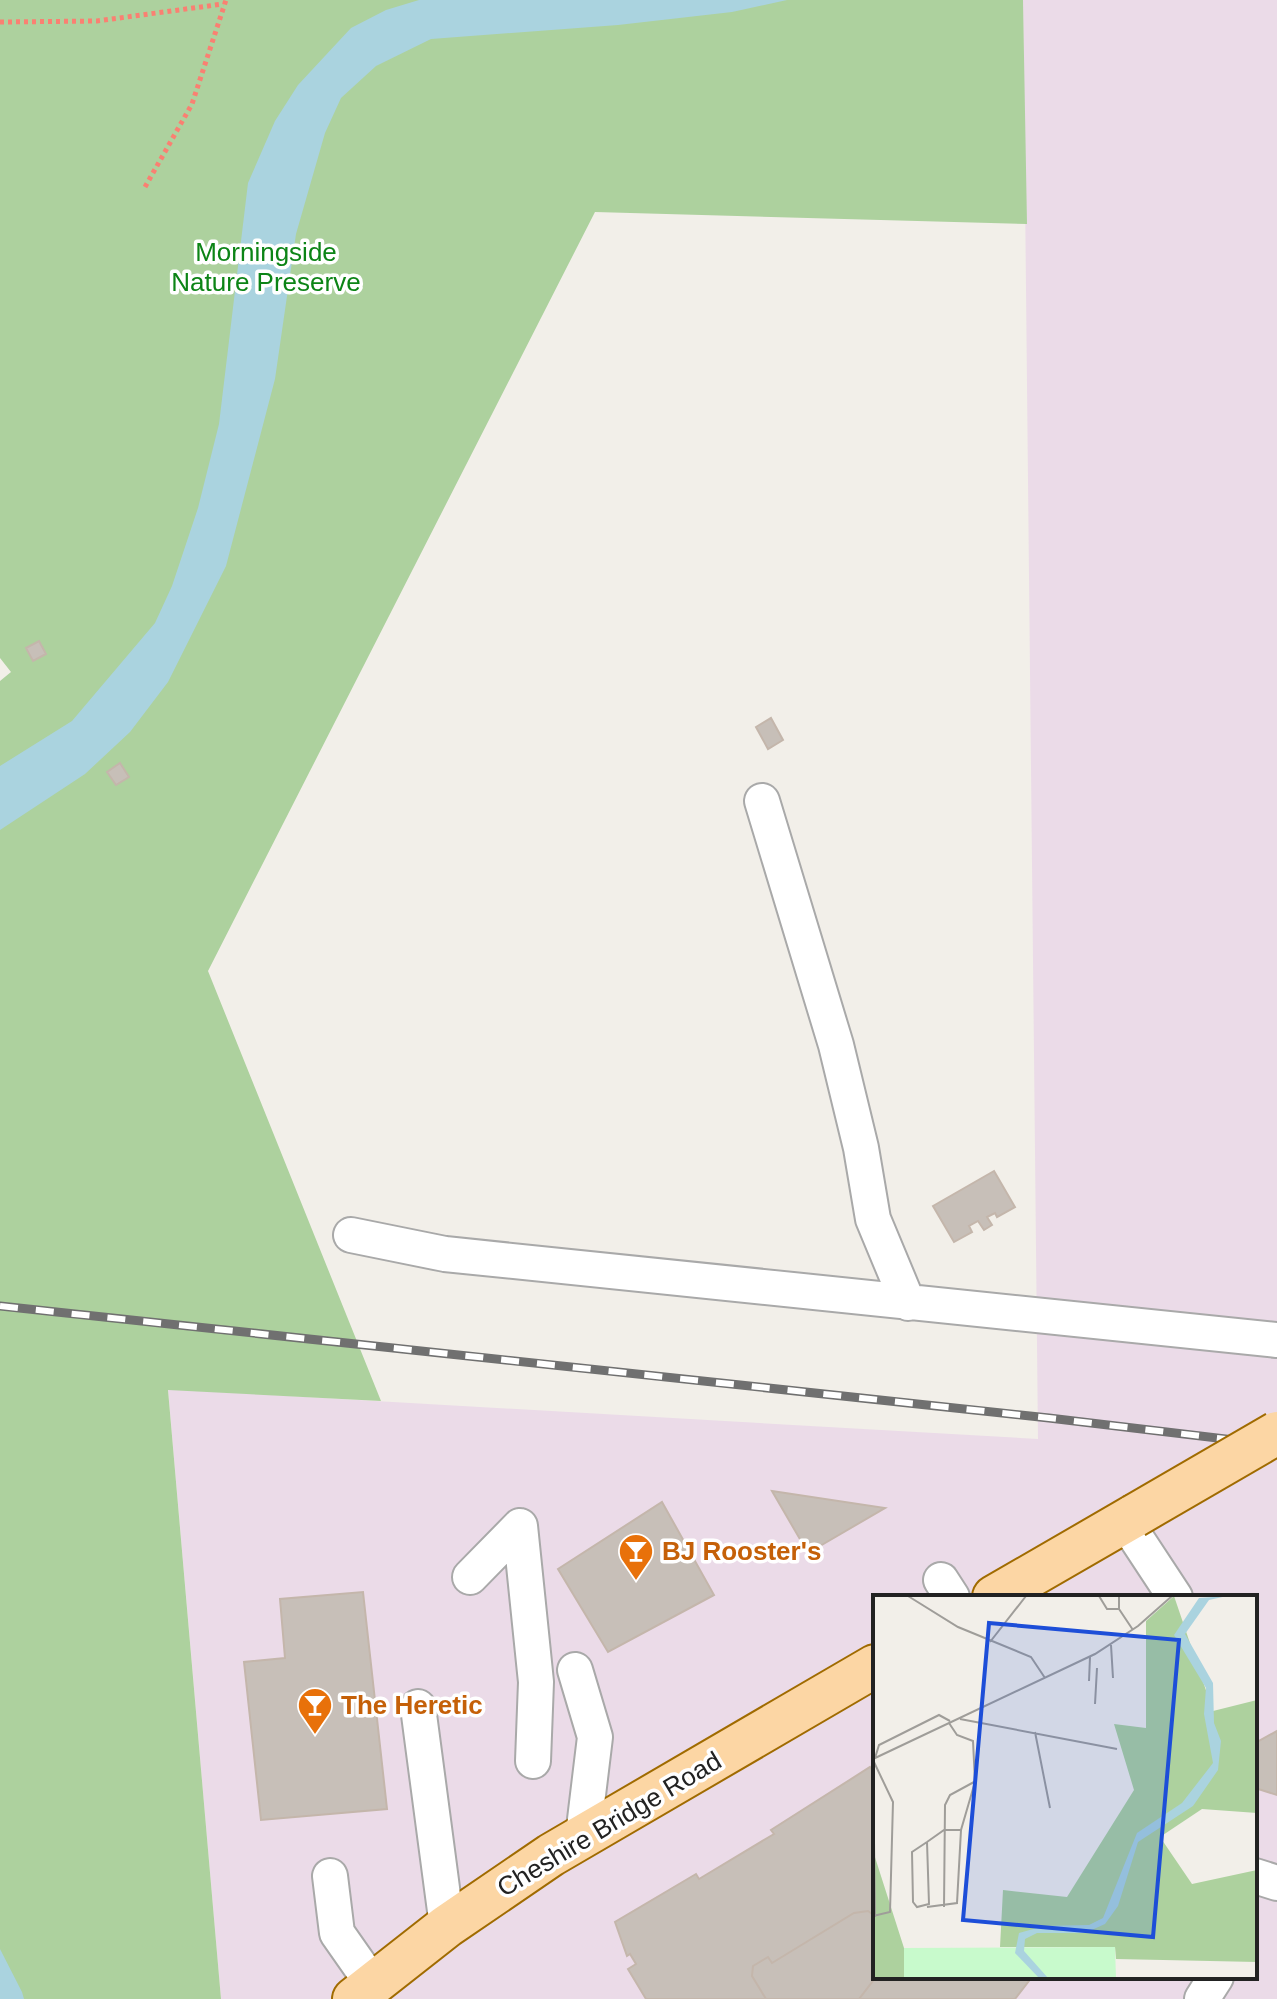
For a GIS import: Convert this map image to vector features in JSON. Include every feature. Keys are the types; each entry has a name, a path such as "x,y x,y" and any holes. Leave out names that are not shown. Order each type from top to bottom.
{"main road":[{"path":"997,1595 1277,1433"},
{"name":"Cheshire Bridge Road","path":"363,1991 447,1926 583,1836 873,1669"}],"lane":[{"path":"762,801 836,1045 861,1148 873,1219 908,1303"},
{"path":"351,1235 445,1254 1277,1340"},
{"path":"1130,1518 1174,1595"},
{"path":"470,1577 520,1526 536,1682 533,1761"},
{"path":"575,1670 595,1737 583,1836"},
{"path":"418,1707 447,1926"},
{"path":"330,1876 337,1933 363,1991"},
{"path":"1202,1999 1215,1979"}],"path":[{"path":"0,22 97,21 225,2 192,104 145,187"}],"shaded area":[{"path":"1023,0 1277,0 1277,1999 221,1999 168,1389 1038,1439"}],"green space":[{"name":"Morningside Nature Preserve","path":"0,0 1023,0 1027,224 595,212 208,971 381,1401 168,1390 221,1999 0,1999 0,681 11,672 0,658"}],"water":[{"path":"419,0 787,0 732,12 618,25 431,39 376,66 341,98 325,133 296,234 275,379 226,566 168,682 130,732 85,774 0,830 0,766 72,721 155,623 172,586 198,508 219,424 248,183 275,121 298,85 351,28 386,10"},
{"path":"0,1949 22,1992 24,1999 0,1999"}],"building":[{"path":"39,641 46,654 33,661 26,648"},
{"path":"771,718 783,740 768,749 756,727"},
{"path":"120,763 129,777 116,785 107,772"},
{"path":"994,1171 1015,1207 997,1217 995,1213 987,1217 992,1225 984,1230 978,1221 969,1226 972,1232 954,1242 933,1206"},
{"path":"772,1491 885,1508 808,1553"},
{"name":"BJ Rooster's","path":"662,1502 714,1595 608,1652 558,1569"},
{"name":"The Heretic","path":"363,1592 387,1809 261,1820 244,1662 285,1658 280,1599"},
{"path":"1277,1731 1277,1795 1257,1789 1257,1742"},
{"path":"870,1767 873,1772 873,1915 868,1911 854,1913 772,1963 768,1957 753,1966 752,1976 766,1999 646,1999 628,1969 636,1964 630,1954 627,1956 615,1922 696,1874 699,1879 774,1834 771,1830"},
{"path":"868,1911 873,1915 874,1979 859,1999 766,1999 752,1976 753,1966 768,1957 772,1963 854,1913"},
{"path":"874,1979 1030,1979 1015,1999 859,1999"}],"railway":[{"path":"0,1306 1277,1445"}],"place":[{"name":"BJ Rooster's","path":"636,1582"},
{"name":"The Heretic","path":"315,1736"}]}
